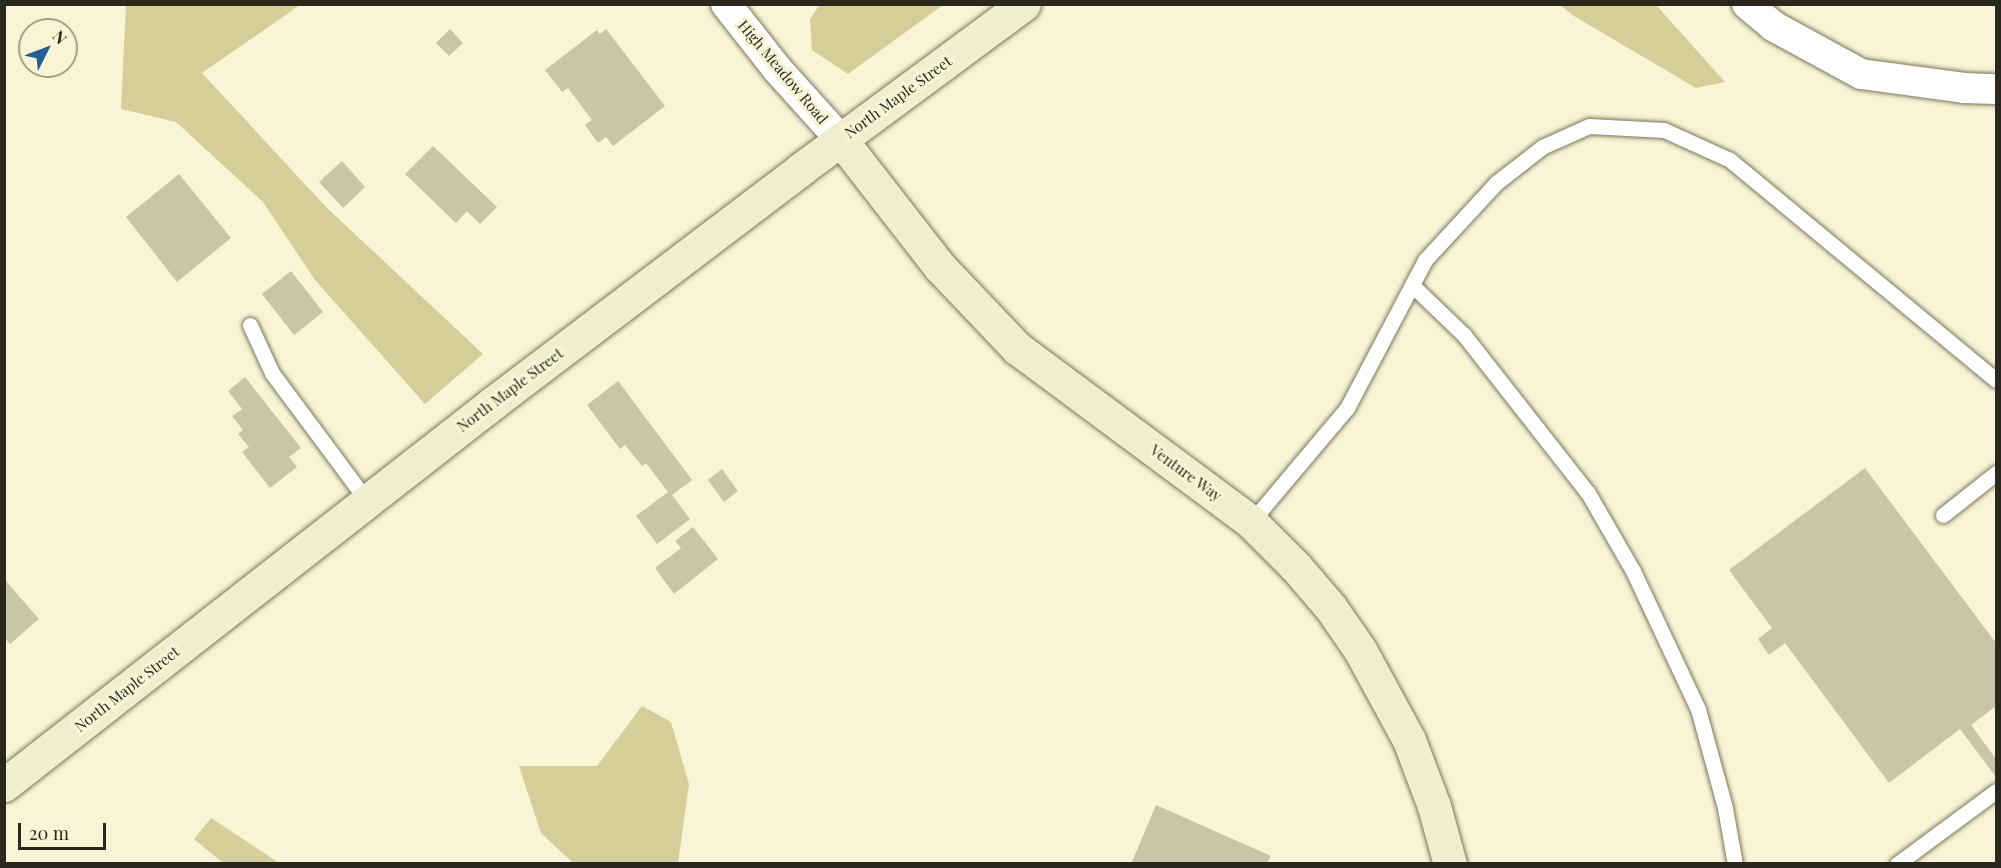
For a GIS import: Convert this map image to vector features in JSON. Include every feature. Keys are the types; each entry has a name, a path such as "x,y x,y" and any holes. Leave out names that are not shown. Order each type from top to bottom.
{"main road":[{"name":"North Maple Street","path":"4,785 367,501 841,140 1024,4"},
{"name":"Venture Way","path":"841,140 940,267 1017,348 1251,522 1296,567 1331,608 1360,650 1409,740 1434,806 1450,864"}],"street":[{"name":"High Meadow Road","path":"726,4 778,70 841,140"},
{"path":"1747,4 1773,26 1862,74 1964,88 1996,89"}],"lane":[{"path":"1251,522 1347,408 1425,260 1496,183 1542,147 1589,126 1664,130 1731,160 1996,380"},
{"path":"1412,285 1464,335 1580,484 1633,571 1698,709 1725,808 1735,864"},
{"path":"250,325 272,373 367,501"},
{"path":"1943,515 1996,473"},
{"path":"1897,864 1996,790"}],"shaded area":[{"path":"820,4 943,5 848,74 812,50 810,19"},
{"path":"126,5 300,5 202,73 327,208 483,354 425,404 315,280 263,202 176,122 121,109"},
{"path":"1560,5 1656,5 1725,82 1696,88 1574,16"},
{"path":"642,706 671,722 689,784 678,863 573,863 541,833 519,766 597,766"},
{"path":"211,818 279,863 223,863 194,839"}],"building":[{"path":"450,29 463,43 449,56 436,43"},
{"path":"606,29 665,106 613,146 606,137 598,143 585,125 592,120 568,88 562,92 545,70 597,30 600,34"},
{"path":"433,146 497,207 480,224 467,211 456,223 405,174"},
{"path":"342,161 365,187 343,208 319,182"},
{"path":"179,174 231,238 177,282 126,217"},
{"path":"291,271 323,312 294,335 262,294"},
{"path":"245,377 301,448 289,457 297,467 270,488 242,452 249,447 238,434 243,430 232,416 242,409 228,391"},
{"path":"618,381 692,480 672,495 690,519 657,544 636,516 668,492 646,463 642,466 625,445 620,449 587,405"},
{"path":"1865,468 1996,643 1996,706 1971,725 1996,759 1996,777 1960,729 1889,783 1785,643 1769,655 1758,639 1772,628 1729,570"},
{"path":"722,469 738,491 724,502 708,480"},
{"path":"693,527 718,559 674,594 655,568 681,548 675,541"},
{"path":"6,581 39,619 10,644 4,637"},
{"path":"1156,805 1271,856 1267,864 1131,864"}]}
